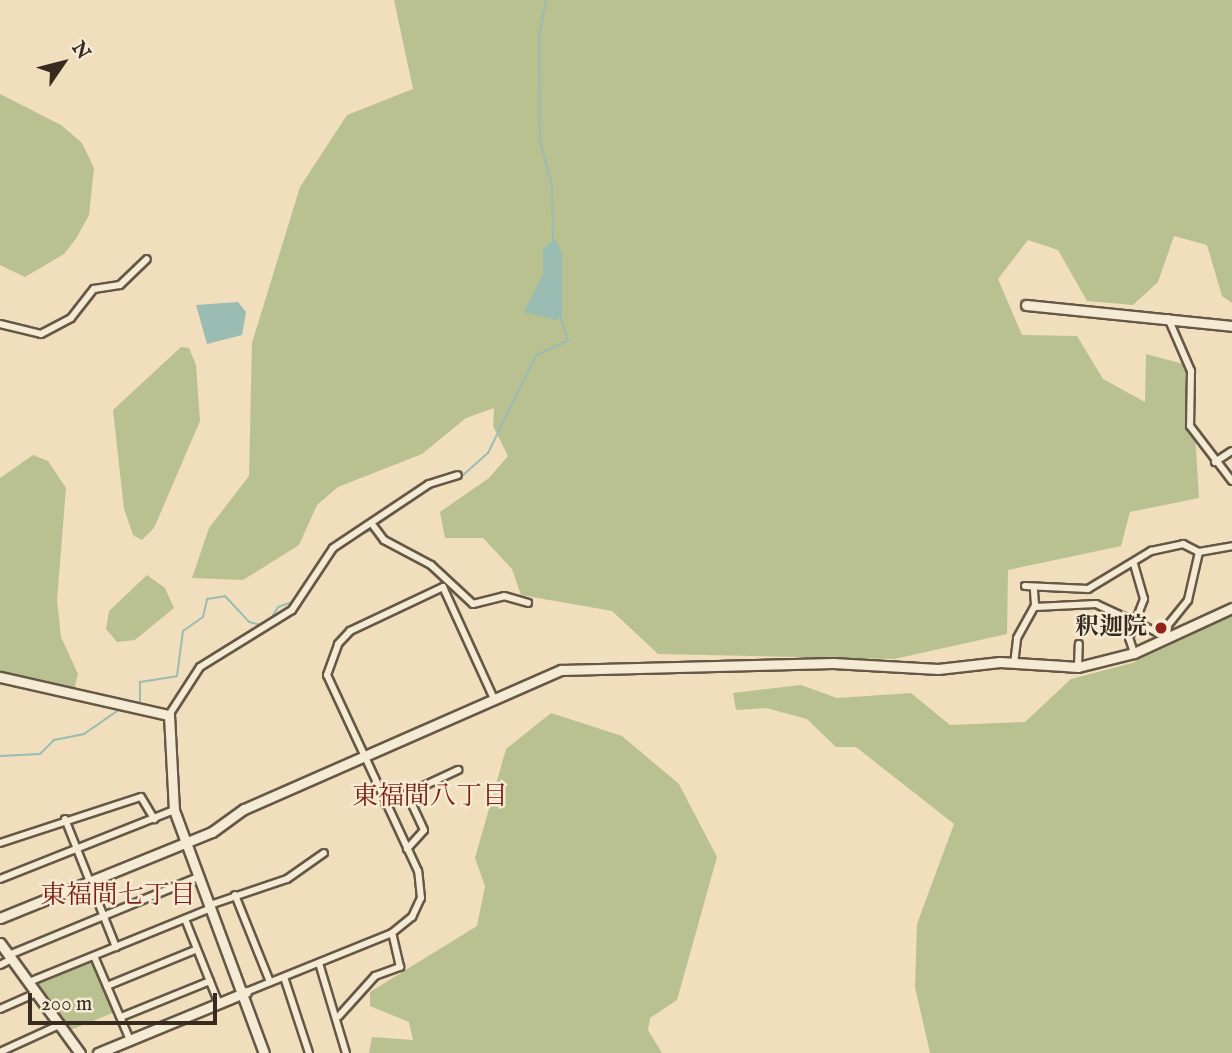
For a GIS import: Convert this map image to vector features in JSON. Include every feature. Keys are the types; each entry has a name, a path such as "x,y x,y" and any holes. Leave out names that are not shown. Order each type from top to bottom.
{"street":[{"path":"0,324 41,334 71,318 94,289 120,285 147,259"},
{"path":"1026,306 1232,326"},
{"path":"1168,318 1191,371 1189,426 1232,481"},
{"path":"1215,462 1232,451"},
{"path":"264,1053 246,992 198,877 174,810 169,716 200,667 277,623 301,600 325,556 429,484 458,475"},
{"path":"372,524 384,540 431,565 443,584 495,701"},
{"path":"1025,586 1034,589 1087,589 1106,573 1174,546 1199,552 1232,546"},
{"path":"1167,637 1168,625 1188,600 1199,552"},
{"path":"1134,564 1144,598 1129,638 1134,653"},
{"path":"443,584 478,606 504,596 528,603"},
{"path":"99,1053 392,933 412,917 421,898 407,849 327,675 338,644 350,631 443,584"},
{"path":"1014,664 1017,638 1035,607 1034,589"},
{"path":"1087,589 1092,605"},
{"path":"1035,607 1092,605 1167,637"},
{"path":"0,918 185,843 256,804 365,761 572,668 1014,664 1078,667 1134,653 1232,608"},
{"path":"1078,667 1079,645"},
{"path":"0,677 169,716"},
{"path":"385,804 458,770"},
{"path":"407,794 424,830 407,849"},
{"path":"0,843 65,819 141,797 154,819"},
{"path":"0,879 174,810"},
{"path":"65,819 116,947"},
{"path":"29,982 185,919 234,895 287,879 324,853"},
{"path":"0,965 10,957 103,915 198,877"},
{"path":"234,895 270,982"},
{"path":"185,919 219,1004"},
{"path":"339,1016 376,976 400,967 392,933"},
{"path":"0,943 80,1053"},
{"path":"107,986 197,949"},
{"path":"94,956 130,1040"},
{"path":"319,963 339,1016 346,1053"},
{"path":"284,977 309,1053"},
{"path":"121,1017 210,981"},
{"path":"0,1009 36,993"},
{"path":"0,1052 59,1025"}],"green space":[{"path":"394,0 1232,0 1232,303 1222,296 1207,245 1174,236 1158,282 1133,305 1087,301 1058,250 1028,240 998,279 1022,335 1077,336 1103,379 1145,402 1146,354 1191,366 1199,498 1130,512 1121,546 1008,570 1007,634 894,659 658,654 612,611 521,595 512,569 483,538 445,538 440,512 489,478 508,456 493,426 494,408 466,418 422,454 338,487 317,505 299,545 243,580 192,578 209,528 249,476 252,343 300,187 347,115 413,89"},
{"path":"0,94 61,125 82,143 94,168 89,215 77,237 64,254 25,277 0,265"},
{"path":"181,347 189,348 196,365 200,421 154,528 142,540 133,535 124,509 113,410"},
{"path":"33,455 48,461 66,488 57,600 61,637 78,674 74,690 0,679 0,478"},
{"path":"147,575 165,588 174,608 135,640 117,642 106,629 109,611"},
{"path":"1232,616 1232,1053 930,1053 915,987 917,924 954,824 856,747 836,747 807,719 766,708 736,710 733,693 801,685 837,698 911,693 950,725 1025,722 1071,679 1132,663"},
{"path":"551,713 622,736 679,784 717,857 677,1000 650,1018 648,1030 662,1053 369,1053 372,1037 413,1040 409,1022 370,1006 370,992 477,926 485,886 475,858 506,749"},
{"path":"92,960 115,1012 68,1031 37,982"}],"water":[{"path":"555,239 562,252 562,317 555,320 524,312 543,274 543,249"},
{"path":"238,302 246,312 242,335 207,344 196,305"}],"waterway":[{"path":"546,0 539,35 540,141 552,185 553,240"},
{"path":"461,477 488,453 536,355 568,341 560,315"},
{"path":"377,525 435,485"},
{"path":"353,538 373,529"},
{"path":"332,555 345,543"},
{"path":"298,596 317,564"},
{"path":"140,704 140,682 177,676 183,631 203,617 207,599 225,596 249,622 262,625"},
{"path":"269,622 278,607 295,601"},
{"path":"0,756 40,754 54,740 84,734 120,709"}],"place":[{"name":"釈迦院","path":"1161,628"}],"district":[{"name":"東福間八丁目","path":"430,797"},
{"name":"東福間七丁目","path":"118,896"}]}
